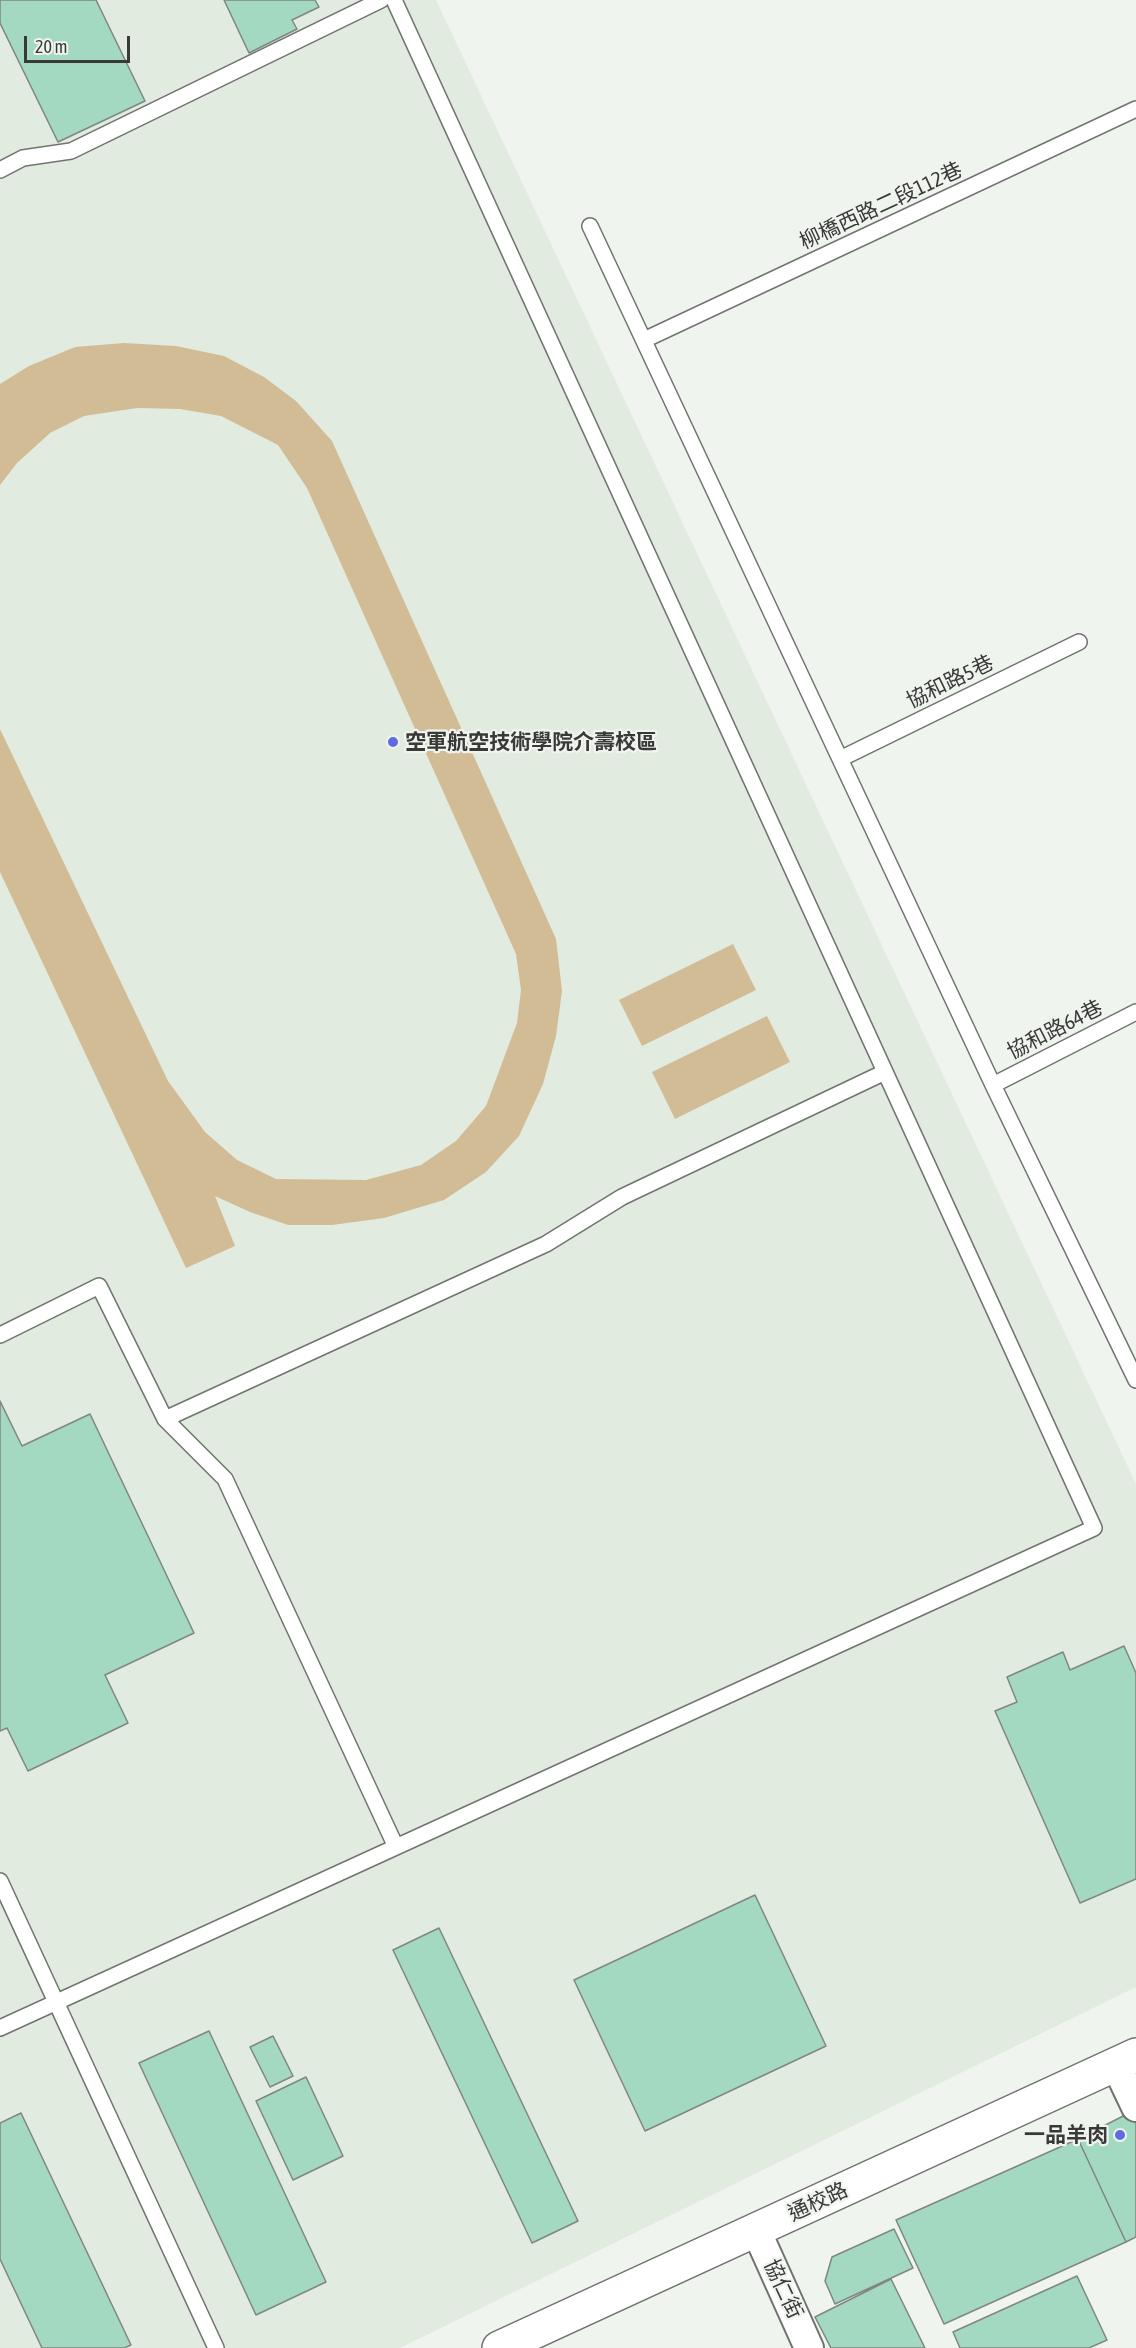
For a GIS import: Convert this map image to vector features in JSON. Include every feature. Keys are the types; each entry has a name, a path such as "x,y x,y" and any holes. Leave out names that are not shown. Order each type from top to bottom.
{"street":[{"path":"1126,2060 1136,2107"},
{"name":"通校路","path":"499,2348 1126,2060"},
{"name":"協仁街","path":"756,2230 810,2348"}],"lane":[{"path":"0,170 23,158 71,151 381,0"},
{"path":"0,2028 1094,1528 394,0"},
{"name":"柳橋西路二段112巷","path":"644,340 1136,109"},
{"path":"590,226 993,1084 1136,1380"},
{"name":"協和路5巷","path":"840,759 1079,642"},
{"name":"協和路64巷","path":"993,1084 1136,1012"},
{"path":"165,1419 546,1244 622,1197 885,1072"},
{"path":"0,1335 99,1286 165,1419 225,1479 396,1847"},
{"path":"0,1881 216,2348"}],"shaded area":[{"name":"空軍航空技術學院介壽校區","path":"0,0 436,0 1136,1484 1136,1987 400,2348 0,2348"},
{"path":"124,343 176,346 224,356 264,377 296,401 332,441 556,939 562,991 556,1036 543,1084 519,1136 486,1172 444,1200 384,1218 332,1225 288,1225 250,1212 215,1196 235,1246 186,1268 0,872 0,729 168,1081 205,1132 237,1160 276,1179 366,1180 421,1165 456,1141 486,1106 517,1023 521,990 516,954 307,488 278,445 221,416 180,409 137,408 84,416 50,433 17,463 0,485 0,384 29,366 75,347"},
{"path":"733,944 756,990 642,1046 619,1000"},
{"path":"767,1016 790,1062 675,1119 652,1072"}],"building":[{"path":"0,0 96,0 145,101 58,142 0,23"},
{"path":"224,0 315,0 319,7 292,20 297,29 249,53"},
{"path":"0,1401 22,1446 90,1414 194,1633 105,1675 128,1723 28,1771 7,1728 0,1731"},
{"path":"1124,1646 1136,1673 1136,1879 1080,1903 995,1711 1017,1702 1007,1677 1063,1652 1070,1670"},
{"path":"755,1895 826,2046 645,2131 574,1980"},
{"path":"439,1928 578,2221 532,2243 393,1950"},
{"path":"209,2031 326,2282 256,2315 139,2063"},
{"path":"273,2036 293,2076 270,2087 250,2047"},
{"path":"306,2077 343,2156 293,2180 256,2101"},
{"path":"1133,2111 1136,2117 1136,2237 1126,2242 1078,2139"},
{"path":"21,2113 131,2345 124,2348 42,2348 0,2259 0,2123"},
{"path":"1078,2139 1126,2242 944,2324 896,2220"},
{"path":"894,2229 913,2268 835,2304 825,2281 832,2257"},
{"path":"1077,2276 1107,2340 1089,2348 960,2348 953,2332"},
{"path":"891,2279 925,2348 831,2348 815,2317"}],"place":[{"name":"空軍航空技術學院介壽校區","path":"393,742"},
{"name":"一品羊肉","path":"1120,2135"}]}
